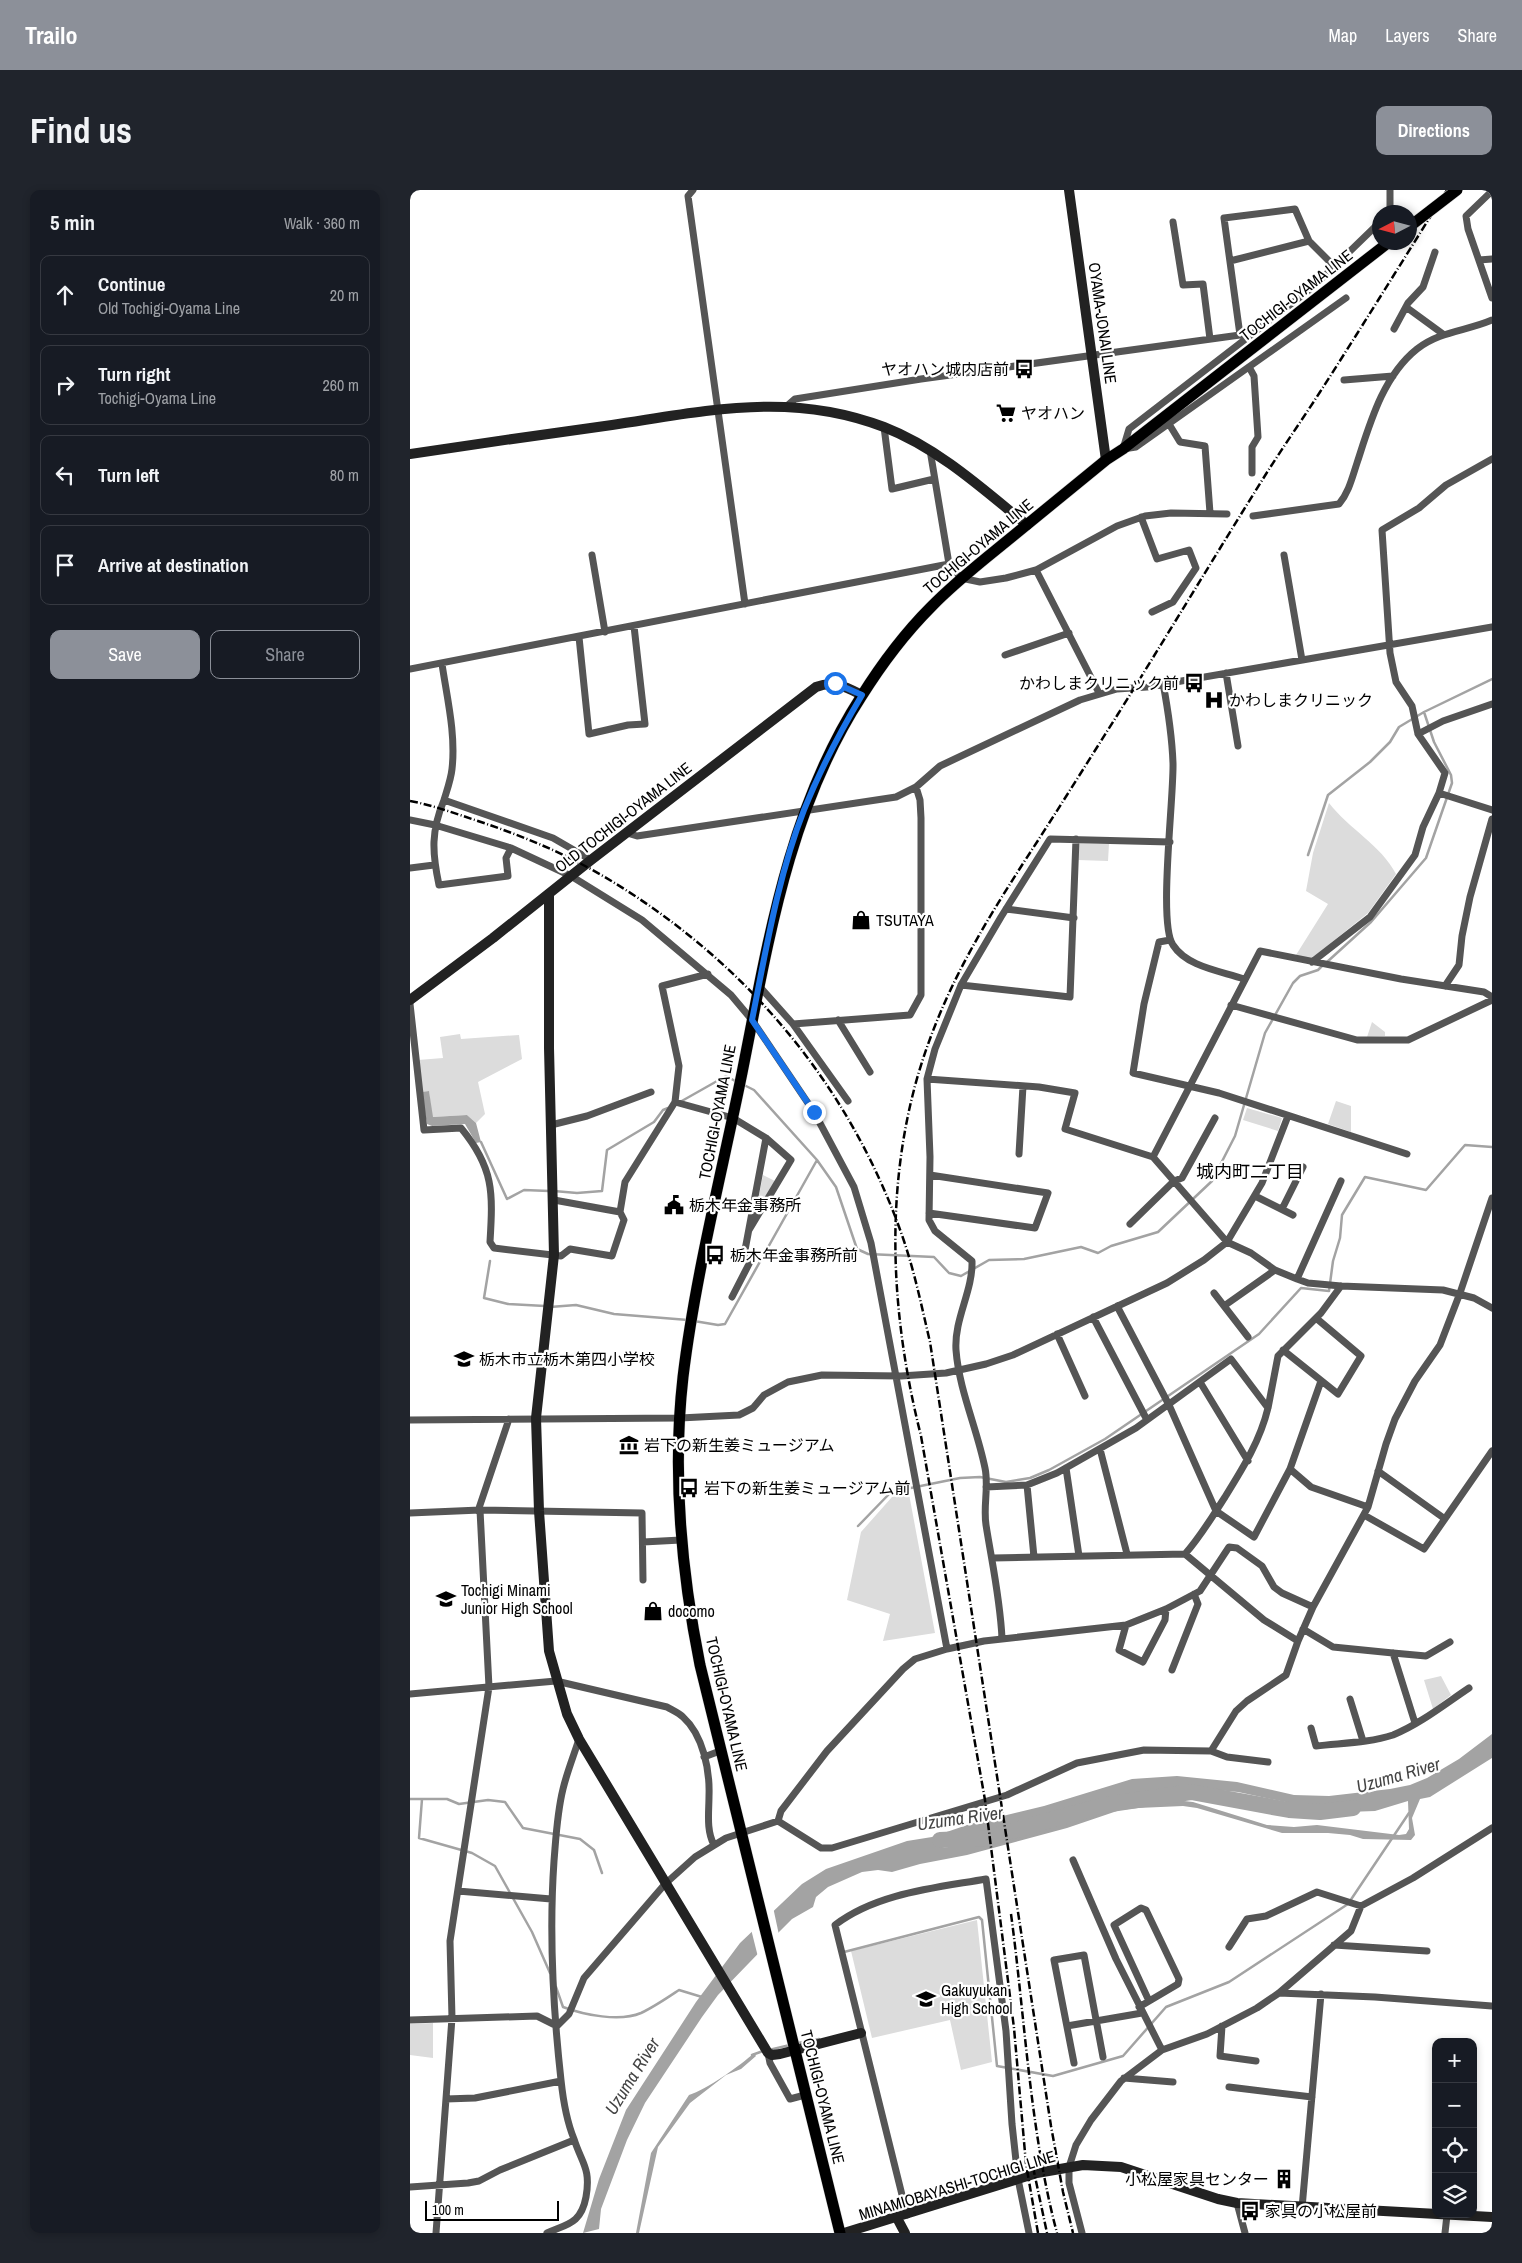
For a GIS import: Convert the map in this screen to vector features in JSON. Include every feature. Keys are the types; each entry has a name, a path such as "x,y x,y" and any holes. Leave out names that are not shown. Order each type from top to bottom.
{"main road":[{"path":"1417,221 1457,190"},
{"name":"TOCHIGI-OYAMA LINE","path":"840,2233 720,1751 689,1612 681,1540 680,1418 689,1337 759,986 785,871 804,811 833,745 862,695 910,630 961,578 1106,460 1123,449 1379,250"}],"street":[{"path":"692,190 688,196 716,410 746,604"},
{"name":"OYAMA-JONAI LINE","path":"1070,190 1106,460"},
{"path":"1390,190 1390,205"},
{"path":"1492,191 1466,216 1468,229 1492,298"},
{"path":"1240,335 1224,218 1295,209 1309,242 1334,266"},
{"path":"1173,222 1183,285 1204,284 1210,339"},
{"path":"1346,298 1136,447 1123,449 1129,429 1313,287 1372,230"},
{"path":"1230,262 1309,242"},
{"path":"1394,329 1406,307 1423,287 1435,252"},
{"path":"1480,260 1492,259"},
{"path":"1406,307 1442,334"},
{"path":"1253,516 1339,504 1346,495 1368,429 1386,387 1393,376 1417,349 1442,334 1480,325 1492,320"},
{"path":"787,406 795,399 1210,339 1250,335"},
{"path":"1249,367 1254,376 1258,437 1252,447 1252,473"},
{"path":"1344,380 1393,376"},
{"path":"410,454 716,410 787,406 831,412 884,427 930,450 972,480 1027,525"},
{"path":"1169,424 1180,442 1205,446 1210,513"},
{"path":"884,427 892,489 934,479"},
{"path":"930,450 949,564 961,578 980,582 1036,570 1117,526 1141,517 1171,513 1227,514"},
{"path":"1312,962 1370,917 1416,855 1423,827 1440,793 1445,773 1418,734 1412,706 1396,682 1390,653 1382,530 1419,508 1446,485 1492,459"},
{"path":"1141,517 1157,559 1190,550 1196,568 1172,602 1152,612"},
{"path":"592,555 605,632"},
{"path":"1284,555 1302,660"},
{"path":"410,669 949,564"},
{"path":"1036,570 1099,693"},
{"path":"579,637 589,734 628,725 645,724 634,626"},
{"path":"627,833 637,836 896,797 916,787 940,766 1099,693 1492,627"},
{"path":"1005,655 1069,633"},
{"path":"442,664 453,749 452,771 435,825 433,840 434,865 438,885 508,876 506,858 511,848"},
{"path":"1226,673 1238,746"},
{"name":"OLD TOCHIGI-OYAMA LINE","path":"410,1000 816,687 835,683 862,695"},
{"path":"1163,683 1171,734 1173,763 1166,911 1170,940 1179,953 1191,962 1244,979"},
{"path":"1418,734 1443,721 1492,704"},
{"path":"793,1024 910,1015 921,995 921,818 920,800 916,787"},
{"path":"1440,793 1492,810"},
{"path":"444,800 553,838 590,860"},
{"path":"410,820 435,825 511,848 571,876 642,920 732,995 752,1020 814,1112 854,1187 871,1244 947,1649"},
{"path":"1445,986 1459,965 1462,936 1470,897 1492,820"},
{"path":"1002,1638 993,1558 986,1524 986,1471 958,1372 956,1347 958,1329 972,1272 972,1260 935,1231 929,1220 930,1175 927,1079 935,1049 961,985 1006,908 1050,839 1170,842"},
{"path":"961,985 1070,997 1076,839"},
{"path":"410,868 434,865"},
{"path":"549,894 549,1048 554,1255 536,1418 539,1511 549,1651 556,1681 567,1714 579,1739 768,2053 770,2063 790,2099 805,2095"},
{"path":"1006,908 1074,918"},
{"path":"1170,940 1159,942 1144,1004 1133,1073 1191,1085 1408,1154"},
{"path":"1153,1157 1244,979 1260,951 1484,992 1492,999 1408,1040 1357,1040 1231,1005"},
{"path":"410,1004 424,1130 460,1128 478,1149 490,1182 492,1201 490,1242 494,1248 561,1256 570,1249 612,1256 624,1220 620,1212 625,1182 675,1102 679,1066 662,986 708,974"},
{"path":"759,986 793,1024 848,1101"},
{"path":"838,1020 870,1072"},
{"path":"927,1079 1023,1086 1075,1093 1065,1128 1153,1157 1227,1242 1251,1253 1275,1270 1297,1279 1308,1283 1341,1286 1443,1290 1474,1298 1492,1308"},
{"path":"1019,1154 1023,1086"},
{"path":"552,1125 587,1116 651,1092"},
{"path":"675,1102 733,1118 766,1138 791,1160 750,1230"},
{"path":"410,1420 680,1418 739,1415 753,1408 764,1395 788,1382 822,1375 896,1376 958,1372 1013,1355 1167,1283 1204,1260 1227,1242 1255,1196 1288,1116"},
{"path":"1130,1224 1174,1181 1182,1178 1215,1118"},
{"path":"732,1297 750,1262 745,1250 766,1138"},
{"path":"1282,1210 1303,1167"},
{"path":"929,1213 1034,1228 1048,1193 930,1175"},
{"path":"1297,1279 1341,1181"},
{"path":"1255,1196 1293,1215"},
{"path":"1210,1751 1236,1711 1247,1701 1286,1675 1303,1629 1368,1508 1395,1419 1415,1381 1440,1345 1460,1293 1492,1198"},
{"path":"554,1200 620,1212"},
{"path":"1224,1306 1275,1270"},
{"path":"1185,1554 1200,1538 1248,1461 1263,1429 1278,1356 1316,1318 1341,1286"},
{"path":"1214,1293 1248,1337"},
{"path":"1117,1306 1169,1405 1216,1511 1254,1537 1290,1469 1321,1381"},
{"path":"1093,1317 1147,1420"},
{"path":"1283,1350 1338,1394 1361,1356 1316,1318"},
{"path":"1057,1334 1085,1396"},
{"path":"986,1487 1027,1485 1066,1468 1147,1420 1231,1359 1268,1408"},
{"path":"1200,1382 1248,1461"},
{"path":"436,2233 452,2018 450,1941 470,1800 489,1687 479,1510 509,1419"},
{"path":"1100,1449 1127,1554"},
{"path":"1364,1515 1424,1549 1492,1451"},
{"path":"1066,1468 1078,1556"},
{"path":"1290,1469 1311,1487 1368,1508"},
{"path":"1378,1471 1445,1520"},
{"path":"1027,1485 1034,1557"},
{"path":"410,1513 479,1510 642,1513 644,1580"},
{"path":"643,1542 681,1540"},
{"path":"778,1821 781,1811 827,1751 903,1669 915,1659 947,1649 1002,1638 1126,1626 1166,1609 1200,1591 1223,1553 1229,1547 1237,1548 1262,1566 1274,1587 1282,1594 1314,1607"},
{"path":"993,1558 1185,1554 1264,1620 1298,1641"},
{"path":"1172,1670 1198,1604 1194,1594"},
{"path":"1126,1626 1119,1650 1143,1662 1165,1620 1166,1609"},
{"path":"1303,1629 1333,1647 1426,1656 1450,1642"},
{"path":"1393,1653 1415,1723"},
{"path":"410,1694 556,1681 667,1707 683,1716 694,1730 704,1757 710,1784 710,1837 714,1845"},
{"path":"1311,1728 1316,1746 1363,1741 1392,1735 1415,1723 1469,1688"},
{"path":"1350,1699 1363,1741"},
{"path":"547,2233 572,2223 580,2214 586,2198 586,2165 574,2140 561,2082 551,1948 551,1899 557,1822 563,1788 579,1739"},
{"path":"557,2026 569,2014 579,1996 584,1978 665,1884 695,1857 740,1832 778,1821 821,1848 832,1848 1007,1795 1077,1763 1144,1750 1210,1751 1228,1757 1268,1762"},
{"path":"704,1757 720,1751"},
{"path":"1082,2233 1068,2183 1069,2167 1076,2145 1091,2120 1124,2078 1162,2050 1207,2034 1257,2008 1279,1993 1351,1931 1361,1906 1413,1878 1492,1828"},
{"path":"1073,1860 1141,2010 1162,2050"},
{"path":"905,2233 835,1925 846,1917 895,1896 986,1879 1006,2031 1012,2124 1018,2178 1029,2233"},
{"path":"458,1891 551,1899"},
{"path":"1229,1947 1247,1919 1266,1916 1317,1892 1361,1906"},
{"path":"1067,2026 1141,2010 1149,2001 1178,1984 1178,1979 1146,1910 1141,1908 1114,1925 1149,2001"},
{"path":"1334,1946 1427,1951"},
{"path":"1074,2063 1054,1960 1084,1955 1103,2057"},
{"path":"1279,1993 1321,1994 1492,2006"},
{"path":"1302,2208 1321,1994"},
{"path":"410,2020 537,2016 557,2026"},
{"path":"1222,2026 1220,2056 1256,2061"},
{"path":"768,2053 772,2055 861,2034"},
{"path":"1124,2078 1173,2082"},
{"path":"446,2099 476,2098 561,2082"},
{"path":"1229,2087 1312,2097"},
{"path":"410,2187 479,2181 500,2170 574,2140"},
{"name":"MINAMIOBAYASHI-TOCHIGI LINE","path":"844,2233 1018,2178 1069,2167 1097,2164 1121,2167 1218,2199 1237,2203 1432,2214"},
{"path":"1237,2203 1245,2233"},
{"name":"MINAMIOBAYASHI-TOCHIGI LINE","path":"1477,2216 1492,2217"},
{"path":"1445,2233 1447,2218"}],"shaded area":[{"path":"1329,803 1382,854 1396,874 1368,913 1311,959 1296,955 1328,904 1306,891 1313,853"},
{"path":"1078,843 1109,844 1108,861 1078,860"},
{"path":"1372,1022 1385,1032 1385,1036 1367,1037"},
{"path":"460,1034 461,1039 519,1035 522,1059 478,1082 485,1114 476,1123 467,1115 432,1117 429,1091 421,1092 418,1060 443,1058 440,1037"},
{"path":"429,1091 433,1117 467,1115 476,1123 481,1142 476,1143 465,1124 432,1126 427,1124 421,1092"},
{"path":"1336,1101 1351,1106 1351,1132 1328,1124"},
{"path":"1247,1108 1282,1118 1278,1131 1243,1120"},
{"path":"763,1175 775,1181 755,1216"},
{"path":"909,1494 935,1633 883,1641 890,1614 847,1600 861,1532 892,1497"},
{"path":"1441,1676 1451,1695 1433,1709 1424,1680"},
{"path":"1492,1734 1492,1758 1430,1797 1420,1799 1412,1818 1415,1835 1411,1840 1363,1839 1350,1835 1328,1833 1282,1833 1197,1808 1183,1806 1138,1808 1120,1810 1067,1828 967,1855 920,1864 892,1872 878,1870 862,1872 828,1887 816,1897 813,1907 792,1919 780,1931 718,1995 702,2017 645,2103 627,2140 601,2209 599,2229 583,2233 599,2179 626,2110 696,2002 740,1943 802,1884 826,1869 907,1841 932,1837 970,1824 1044,1806 1132,1779 1177,1776 1237,1782 1294,1795 1329,1796 1410,1785 1427,1778 1459,1759","holes":["1194,1788 1238,1792 1314,1808 1347,1812 1375,1811 1408,1801 1409,1829 1406,1834 1399,1835 1317,1825 1294,1827 1267,1825 1193,1802 1157,1798 1105,1806 1045,1826 968,1844 942,1848 981,1833 1128,1794"]},
{"path":"977,1920 992,2062 961,2070 950,2020 872,2038 851,1951"},
{"path":"433,2023 433,2058 410,2055 410,2024"},
{"path":"754,2053 756,2056 741,2069 726,2075 690,2103 658,2147 639,2233 636,2233 651,2153 689,2095 723,2077"}],"pier":[{"path":"773,1907 779,1935 758,1957 751,1929"}],"waterway":[{"path":"1327,962 1371,922 1426,858 1452,783 1451,775 1434,742 1424,712 1492,679"},
{"path":"1308,855 1328,795 1370,762 1390,742 1399,727 1424,712"},
{"path":"744,1085 754,1090 817,1160 836,1187 857,1249 868,1254 934,1257 949,1273 961,1276 989,1260 1024,1259 1081,1247 1098,1253 1111,1246 1158,1232 1212,1181 1235,1136 1265,1033 1293,983 1300,976 1318,970 1323,965"},
{"path":"680,1102 726,1076 737,1082"},
{"path":"554,1191 577,1193 602,1191 607,1150 654,1122 663,1110 668,1108"},
{"path":"481,1142 507,1199 524,1190 549,1191"},
{"path":"858,1526 891,1492 960,1478 980,1477 1006,1482 1030,1478 1049,1470 1105,1439 1259,1334 1301,1288 1329,1291 1333,1261 1340,1238 1342,1215 1365,1177 1426,1190 1465,1145 1492,1147"},
{"path":"694,1321 718,1325 725,1324 817,1160"},
{"path":"490,1261 484,1298 508,1304 545,1306"},
{"path":"550,1307 576,1305 614,1314 688,1320"},
{"name":"Uzuma River","path":"940,1840 987,1838 1104,1805 1191,1792 1289,1810 1320,1812 1353,1808"},
{"path":"410,1799 422,1799 419,1838 472,1853 495,1866 532,1932 550,1973"},
{"path":"422,1799 447,1799 459,1804 488,1800 505,1802 523,1828 580,1839 594,1850 602,1873"},
{"path":"844,1952 979,1917 982,1920 997,2066 1053,2076 1123,2056 1166,2007 1229,1982 1348,1904 1409,1813"},
{"path":"556,1987 563,2007 581,2013 613,2017 632,2016 641,2013 679,1990 702,1997"},
{"path":"798,2043 819,2039"},
{"path":"769,2050 790,2045"},
{"path":"752,2055 763,2051"}],"railway":[{"path":"1038,2233 1026,2164 1014,2028 985,1800 921,1436 903,1346 898,1301 896,1210 900,1164 907,1120 918,1075 938,1017 977,939 1266,474 1336,367 1447,190"},
{"path":"410,801 443,809 492,826 572,859 603,876 654,909 702,946 746,987 786,1031 823,1079 854,1130 882,1184 908,1253 930,1342 1051,2126 1063,2192 1073,2233"},
{"path":"1011,1914 1034,2115 1040,2155 1057,2233"},
{"path":"1033,2167 1047,2233"}],"place":[{"name":"ヤオハン城内店前","path":"1024,369"},
{"name":"ヤオハン","path":"1006,413"},
{"name":"かわしまクリニック前","path":"1194,683"},
{"name":"かわしまクリニック","path":"1214,700"},
{"name":"TSUTAYA","path":"861,920"},
{"name":"栃木年金事務所","path":"674,1205"},
{"name":"栃木年金事務所前","path":"715,1255"},
{"name":"栃木市立栃木第四小学校","path":"464,1359"},
{"name":"岩下の新生姜ミュージアム","path":"629,1445"},
{"name":"岩下の新生姜ミュージアム前","path":"689,1488"},
{"name":"Tochigi Minami Junior High School","path":"446,1599"},
{"name":"docomo","path":"653,1611"},
{"name":"Gakuyukan High School","path":"926,1999"},
{"name":"小松屋家具センター","path":"1284,2179"},
{"name":"家具の小松屋前","path":"1250,2211"}],"district":[{"name":"城内町二丁目","path":"1250,1171"}],"route":[{"path":"814,1112 752,1020 776,906 804,811 833,745 862,695 835,683"}]}
